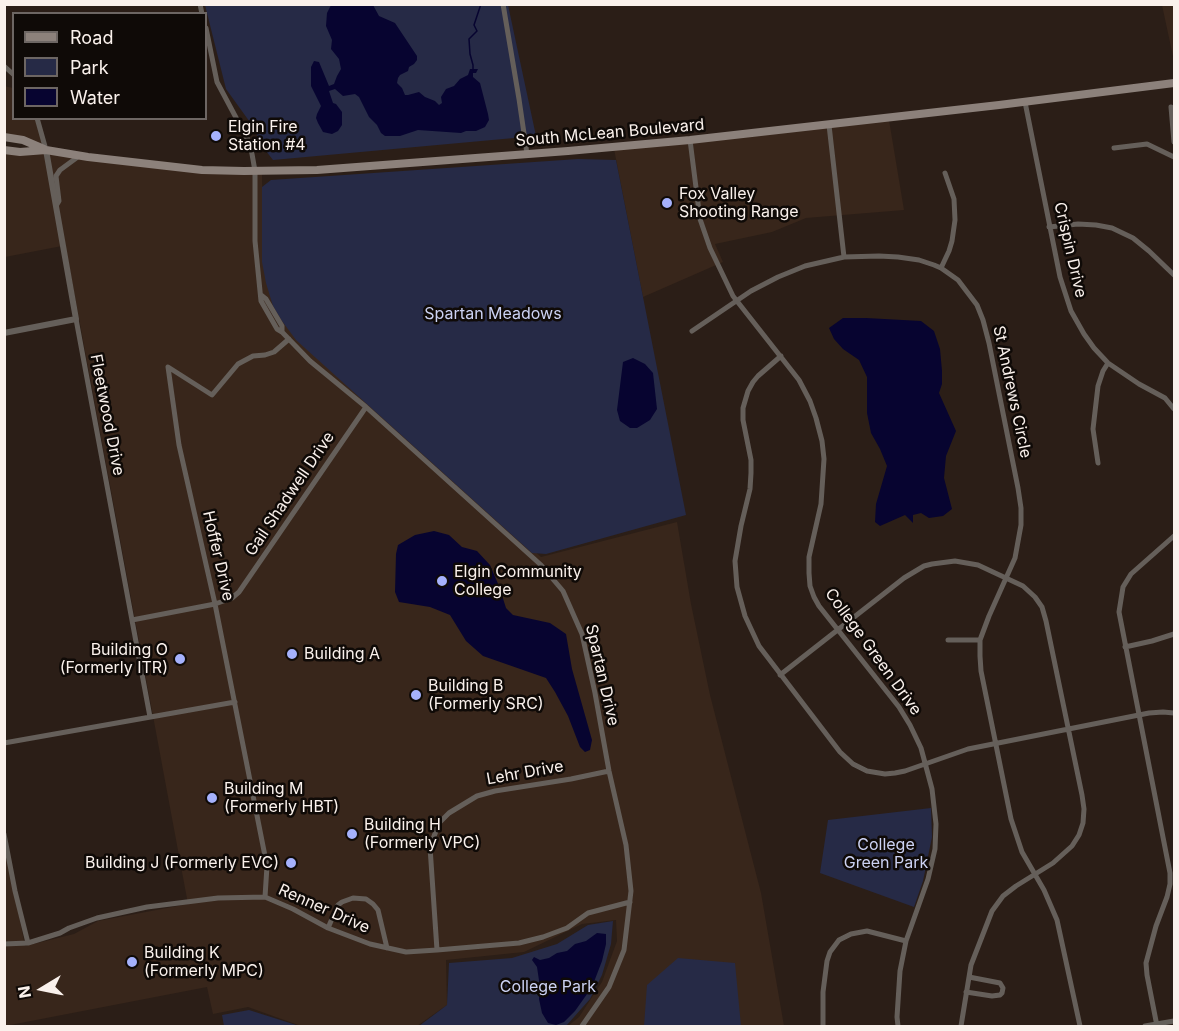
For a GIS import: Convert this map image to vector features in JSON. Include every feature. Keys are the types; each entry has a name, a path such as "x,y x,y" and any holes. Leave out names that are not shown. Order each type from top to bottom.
{"main road":[{"name":"South McLean Boulevard","path":"4,137 23,140 46,150 79,156 202,170 317,170 690,140 1174,83"},
{"name":"South McLean Boulevard","path":"4,150 20,152 46,150"}],"street":[{"path":"503,4 527,154"},
{"name":"Spartan Drive","path":"207,32 218,82 249,142 255,171 255,241 261,301 277,330 282,332 310,361 366,407 541,565 563,591 582,634 626,845 631,891 624,950 609,987 582,1026"},
{"name":"Crispin Drive","path":"1025,102 1060,278 1071,311 1083,334 1108,363 1165,398 1174,409"},
{"path":"1114,148 1147,144 1174,157 1171,107"},
{"name":"Fleetwood Drive","path":"38,120 46,150 150,717"},
{"path":"829,125 844,257"},
{"name":"College Green Drive","path":"690,140 700,219 719,269 736,301 799,380 816,418 822,441 824,482 809,557 810,586 819,606 899,707 915,735 932,789 936,824 935,849 928,879 906,941 899,983 898,1026"},
{"path":"56,206 59,201 56,176 60,170 79,156"},
{"path":"941,268 949,251 955,220 954,199 945,173"},
{"path":"1050,227 1078,224 1112,228 1132,238 1149,251 1174,276"},
{"name":"St Andrews Circle","path":"692,331 759,286 787,272 844,257 879,256 919,260 941,268 958,280 977,305 989,344 1021,508 1020,538 1016,558 980,640 981,671 1013,826 1022,852 1044,890 1057,920 1080,1026"},
{"path":"4,333 76,319"},
{"name":"Hoffer Drive","path":"265,897 267,866 215,604 179,445 168,367 212,395 238,364 253,356 274,352 289,339"},
{"path":"782,356 753,382 744,402 742,415 751,460 751,473 750,489 735,561 737,587 745,616 759,646 840,752 853,764 867,771 885,774 905,771 968,749 995,743 1138,715 1156,712 1174,713"},
{"path":"1098,463 1093,429 1098,386 1108,363"},
{"name":"Gail Shadwell Drive","path":"132,620 215,604 232,598 239,592 366,407"},
{"path":"1157,1025 1146,963 1167,897 1170,879 1119,612 1123,587 1131,574 1174,536"},
{"path":"780,675 904,578 932,564 955,561 978,565 1023,586 1042,607 1047,621 1082,795 1083,823 1079,835 1063,855 1016,886 992,911 975,952 961,1026"},
{"path":"1125,647 1174,634"},
{"path":"948,640 980,640"},
{"path":"4,743 235,702"},
{"name":"Lehr Drive","path":"437,950 430,847 439,823 461,804 480,795 609,771"},
{"path":"4,834 28,943"},
{"name":"Renner Drive","path":"4,944 28,943 97,918 147,907 218,898 265,897 328,928 370,944 406,951 437,950 519,943 567,928 588,913 630,902"},
{"path":"328,928 338,905 353,898 366,899 378,910 387,948"},
{"path":"823,1026 825,972 831,952 839,940 851,934 867,931 906,941"},
{"path":"966,992 998,996 1002,993 1003,988 997,982 969,977"},
{"path":"1145,1026 1174,1022"}],"shaded area":[{"path":"1162,5 1174,5 1174,61"},
{"path":"4,86 12,88 12,120 35,120 44,147 5,135"},
{"path":"889,120 904,210 806,218 772,232 715,244 723,262 643,297 614,149"},
{"path":"44,151 62,246 5,257 5,152"},
{"name":"Elgin Community College","path":"48,152 262,174 263,253 458,481 541,557 677,522 710,695 761,893 784,1026 568,1026 579,1017 602,982 617,941 616,920 582,924 524,952 446,960 447,1005 417,1026 301,1026 248,1007 213,1014 207,987 5,1026 4,841 25,946 74,934 98,921 188,904"}],"green space":[{"path":"205,5 508,5 536,136 273,160 262,146 252,125 226,89"},
{"name":"Spartan Meadows","path":"578,159 616,160 686,515 546,554 532,553 296,340 273,306 266,283 262,262 262,187 271,180"},
{"name":"College Green Park","path":"931,808 932,837 923,881 914,907 820,873 828,820"},
{"name":"College Park","path":"613,921 611,944 602,975 590,999 566,1026 419,1026 447,1005 449,963 512,958 557,944 588,925"},
{"path":"678,958 735,963 741,1026 644,1026 647,985"},
{"path":"249,1010 299,1026 224,1026 222,1015"}],"water":[{"path":"331,5 373,5 379,16 395,23 417,56 417,60 408,71 398,78 397,83 405,95 419,92 439,105 442,103 441,97 446,89 468,75 470,69 478,69 476,73 473,73 473,77 480,83 488,114 489,120 485,127 461,133 418,130 400,136 385,136 369,117 359,97 355,94 343,96 335,89 329,91 333,103 342,112 342,125 332,134 323,132 316,118 321,106 311,86 311,67 314,61 319,62 329,86 334,84 341,69 339,59 331,49 332,40 326,26 327,13"},
{"path":"843,318 921,321 934,331 940,349 942,371 939,393 956,431 946,456 944,478 952,509 943,516 929,518 921,513 913,515 913,523 905,515 880,526 875,522 876,504 887,466 871,433 867,413 867,377 859,360 843,349 834,339 829,328"},
{"path":"633,358 645,364 653,373 657,409 650,420 637,428 630,428 620,421 617,410 623,362"},
{"path":"434,531 449,535 462,547 477,551 490,565 506,608 513,615 550,623 566,634 572,669 592,740 590,750 585,752 580,747 568,716 546,678 483,656 466,641 450,615 430,607 399,602 395,592 398,545 415,535"},
{"path":"597,933 606,934 606,944 592,987 564,1022 556,1025 548,1023 542,1013 537,967 532,960 534,957 540,960 567,951 575,944 586,941"}],"waterway":[{"path":"473,70 469,39 477,31 474,25 481,4"}],"place":[{"name":"Elgin Fire Station #4","path":"216,136"},
{"name":"Fox Valley Shooting Range","path":"667,203"},
{"name":"Elgin Community College","path":"442,581"},
{"name":"Building A","path":"292,654"},
{"name":"Building O (Formerly ITR)","path":"180,659"},
{"name":"Building B (Formerly SRC)","path":"416,695"},
{"name":"Building M (Formerly HBT)","path":"212,798"},
{"name":"Building H (Formerly VPC)","path":"352,834"},
{"name":"Building J (Formerly EVC)","path":"291,863"},
{"name":"Building K (Formerly MPC)","path":"132,962"}]}
